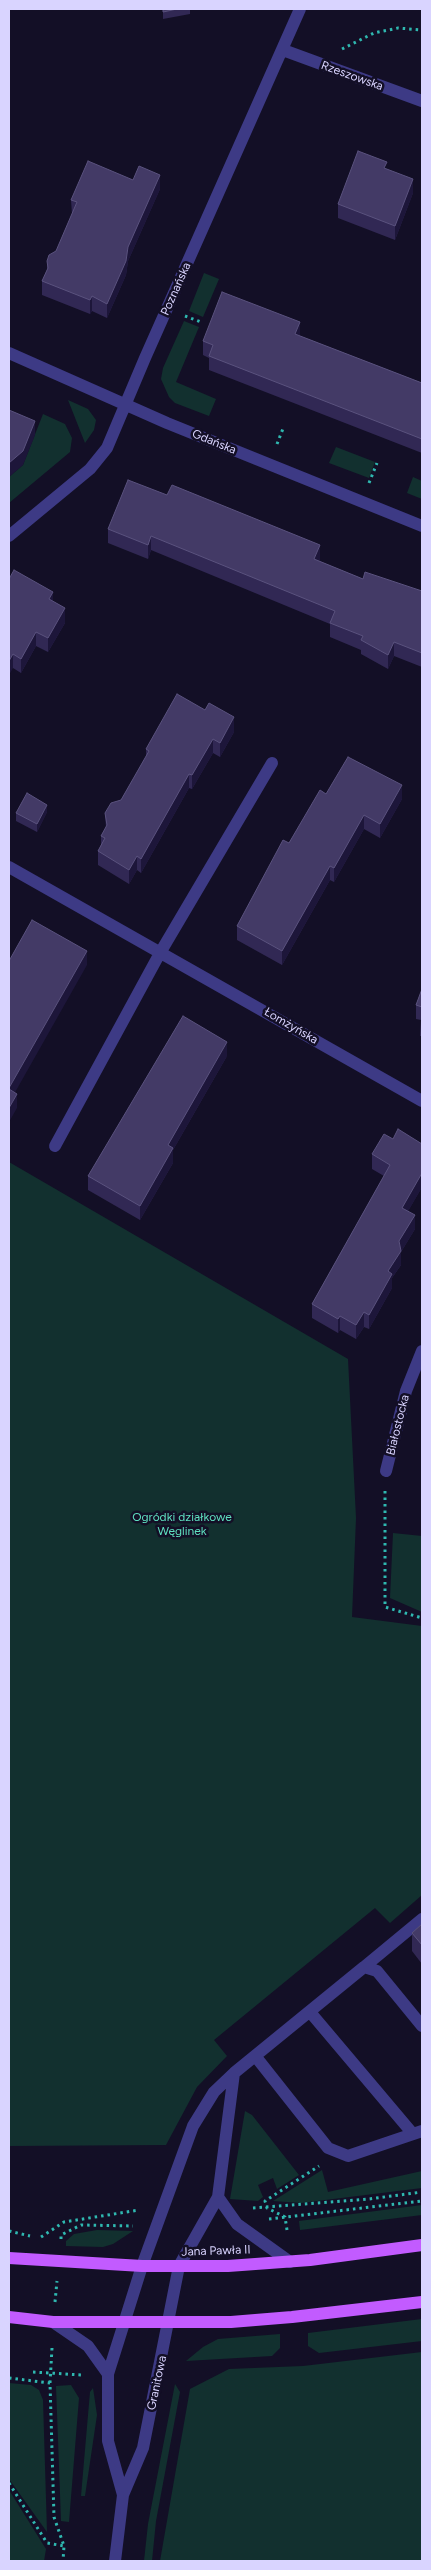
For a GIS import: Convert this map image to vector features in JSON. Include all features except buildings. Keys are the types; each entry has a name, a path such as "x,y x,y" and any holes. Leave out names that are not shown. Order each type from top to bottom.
{"main road":[{"name":"Jana Pawła II","path":"9,2258 142,2266 178,2266 290,2262 422,2244"},
{"path":"9,2317 53,2322 126,2323 292,2318 422,2302"}],"street":[{"name":"Poznańska","path":"9,536 98,461 117,427 124,404 300,9"},
{"name":"Rzeszowska","path":"283,50 422,101"},
{"name":"Gdańska","path":"9,353 124,404 422,526"},
{"path":"55,1146 160,954 272,763"},
{"name":"Łomżyńska","path":"9,867 422,1101"},
{"name":"Białostocka","path":"386,1471 406,1390 422,1351"},
{"name":"Granitowa","path":"123,2495 108,2441 108,2374 126,2323 142,2266 193,2126 214,2092 422,1918"},
{"path":"364,1967 378,1971 422,2026"},
{"path":"256,2057 328,2148 348,2156 418,2133 310,2012"},
{"path":"178,2266 218,2197 234,2074"},
{"path":"218,2197 237,2224 290,2262"},
{"name":"Granitowa","path":"115,2561 123,2495 143,2448 169,2322 178,2266"},
{"path":"53,2322 88,2346 108,2374"}],"path":[{"path":"339,50 374,33 398,28 422,30"},
{"path":"183,316 201,322"},
{"path":"276,448 284,426"},
{"path":"369,484 377,463"},
{"path":"384,1502 385,1607 422,1618"},
{"path":"267,2208 266,2201 322,2164"},
{"path":"247,2209 369,2199 422,2192"},
{"path":"267,2208 285,2217 287,2230"},
{"path":"9,2231 40,2238 64,2222 147,2209"},
{"path":"33,2372 83,2375"},
{"path":"9,2378 50,2382 54,2517 64,2546 63,2561"},
{"path":"9,2483 47,2543 64,2546"}],"green space":[{"path":"204,273 219,279 203,317 189,311"},
{"path":"184,321 199,327 176,382 216,399 209,416 175,403 169,397 161,379 163,368"},
{"path":"68,400 88,409 96,420 94,430 85,443"},
{"path":"43,414 65,424 72,438 70,452 9,503 9,477 23,465"},
{"path":"336,447 375,462 369,478 329,463"},
{"path":"413,477 422,481 422,499 407,493"},
{"name":"Ogródki działkowe Węglinek","path":"9,1162 348,1359 356,1518 352,1617 422,1626 422,1895 390,1923 375,1908 214,2040 227,2056 197,2087 166,2145 9,2146"},
{"path":"393,1533 422,1536 422,1612 390,1598"},
{"path":"245,2111 252,2115 299,2175 277,2189 273,2178 258,2185 263,2197 258,2201 230,2199"},
{"path":"322,2170 328,2192 422,2171 422,2188 301,2203 273,2201"},
{"path":"422,2205 422,2215 300,2230 299,2221"},
{"path":"97,2230 133,2231 113,2244 103,2247 66,2246 66,2241 74,2234"},
{"path":"422,2319 422,2341 319,2353 308,2346 308,2333"},
{"path":"280,2334 280,2348 272,2356 186,2361 203,2347 218,2339"},
{"path":"422,2352 422,2561 160,2561 190,2389 229,2369 303,2366"},
{"path":"9,2383 31,2385 39,2390 43,2400 47,2532 9,2479"},
{"path":"175,2384 180,2392 156,2521 152,2561 144,2561 148,2524"},
{"path":"71,2385 79,2398 69,2522 61,2521 56,2386"},
{"path":"93,2388 97,2415 85,2496 81,2496 90,2392"},
{"path":"9,2490 46,2549 44,2561 9,2561"}]}
